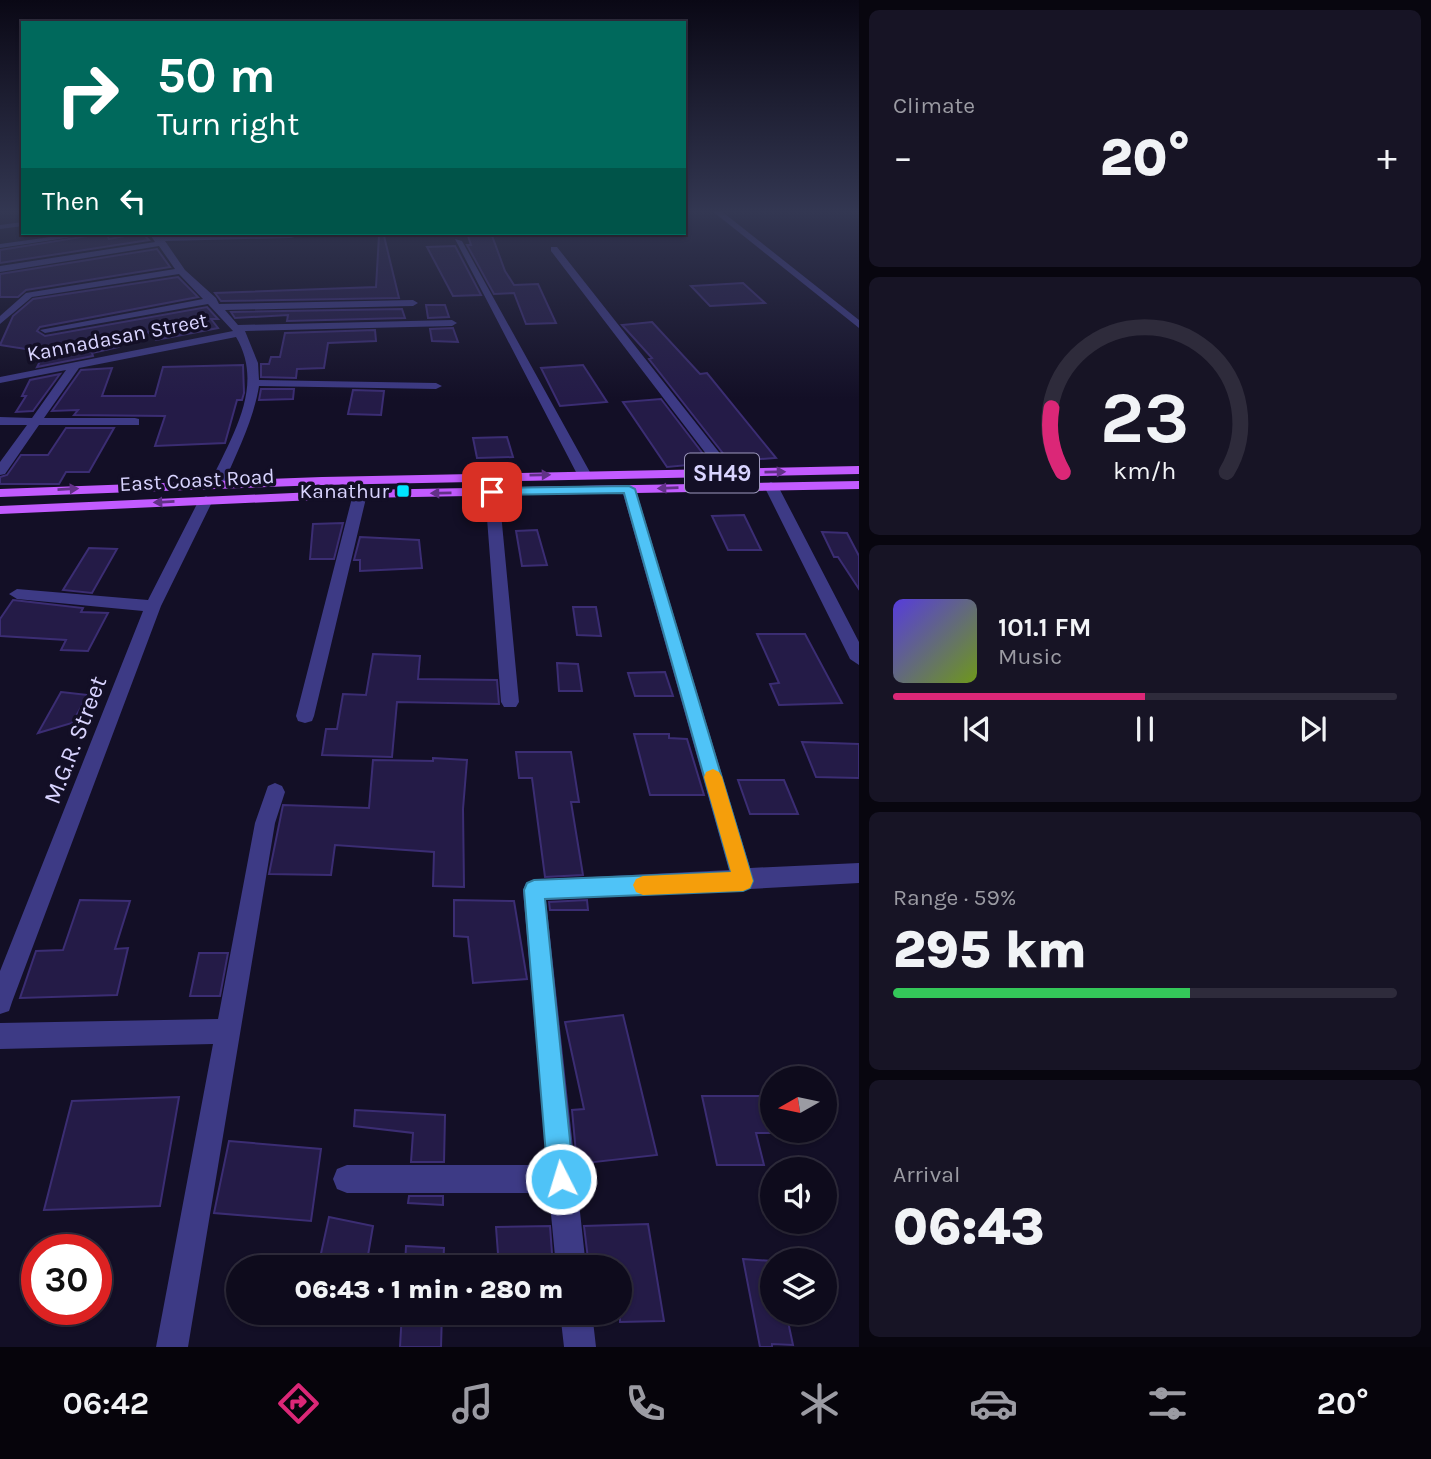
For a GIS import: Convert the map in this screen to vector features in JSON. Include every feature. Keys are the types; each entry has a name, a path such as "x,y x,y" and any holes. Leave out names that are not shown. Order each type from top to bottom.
{"main road":[{"name":"East Coast Road","path":"0,510 211,493 584,474 859,470"},
{"name":"East Coast Road","path":"0,493 360,494 859,485"}],"street":[{"path":"0,321 26,296 169,273"},
{"path":"183,273 216,303 239,331 248,345 254,383 436,386"},
{"path":"475,273 584,474"},
{"path":"573,273 728,472"},
{"path":"794,273 859,325"},
{"path":"45,330 216,303 413,303"},
{"name":"Kannadasan Street","path":"0,380 239,331 452,323"},
{"path":"0,471 75,366"},
{"name":"M.G.R. Street","path":"0,1002 153,606 247,417 254,383"},
{"path":"0,421 135,422"},
{"path":"771,485 859,659"},
{"path":"629,489 743,881"},
{"path":"492,492 510,702"},
{"path":"305,716 360,494"},
{"path":"17,594 153,606"},
{"path":"172,1347 265,823 275,792"},
{"path":"570,1255 534,890 859,873"},
{"path":"0,1036 228,1031"},
{"path":"347,1178 561,1179"},
{"path":"577,1325 580,1347"}],"building":[{"path":"133,273 26,290 18,297 0,297 0,274"},
{"path":"377,273 393,273 399,298 221,301 215,293 376,287"},
{"path":"441,273 469,273 481,295 453,296"},
{"path":"482,273 506,273 514,285 538,284 556,323 526,324 514,293 494,294"},
{"path":"178,277 198,297 40,327 37,331 45,336 207,307 218,319 211,319 218,328 156,340 148,332 123,337 119,347 92,353 93,356 37,367 45,352 0,345 13,316 33,299"},
{"path":"743,283 765,303 710,306 691,286"},
{"path":"426,305 445,305 449,317 428,318"},
{"path":"402,309 405,318 287,321 288,315 235,318 231,312"},
{"path":"652,322 700,374 707,373 776,458 729,461 649,359 652,358 622,325"},
{"path":"453,328 458,342 432,341 430,329"},
{"path":"375,330 376,341 328,343 324,368 297,369 296,378 261,377 261,364 269,364 271,357 280,357 285,333"},
{"path":"243,365 244,393 242,400 237,400 225,443 155,446 165,416 74,415 78,410 52,411 81,370 112,368 102,396 155,396 163,367"},
{"path":"583,365 607,402 560,406 541,368"},
{"path":"60,374 33,411 16,412 26,396 22,396 30,380"},
{"path":"261,389 294,389 293,399 259,400"},
{"path":"353,390 384,391 381,415 348,414"},
{"path":"661,399 710,463 667,467 623,402"},
{"path":"66,428 114,428 89,472 66,472 59,484 0,484 0,477 7,475 21,455 48,455"},
{"path":"507,437 513,457 477,458 473,438"},
{"path":"744,515 761,550 728,550 712,516"},
{"path":"343,523 334,559 310,559 313,524"},
{"path":"537,530 547,565 522,566 516,531"},
{"path":"822,532 847,533 859,556 859,589 838,557 834,557"},
{"path":"360,537 419,540 422,568 360,571 360,560 354,560"},
{"path":"89,548 117,549 92,593 63,590"},
{"path":"13,600 83,608 81,612 108,613 88,651 61,650 66,640 0,636 0,619"},
{"path":"573,607 596,607 601,636 577,635"},
{"path":"757,634 805,634 842,703 779,705 770,684 779,683"},
{"path":"373,654 420,656 418,679 497,680 499,704 397,702 392,757 322,755 326,729 337,729 343,694 366,695"},
{"path":"557,663 578,664 582,691 559,691"},
{"path":"665,672 673,696 635,696 628,673"},
{"path":"61,692 88,695 72,723 38,733"},
{"path":"634,734 669,734 669,738 687,739 704,795 650,795"},
{"path":"802,742 859,744 859,778 816,777"},
{"path":"516,752 571,752 579,802 571,802 583,875 545,877 532,778 519,778"},
{"path":"433,758 467,760 463,809 464,887 433,886 434,852 335,845 331,875 269,874 283,805 369,808 373,760 433,761"},
{"path":"738,780 784,780 798,814 750,814"},
{"path":"80,900 130,901 115,949 128,948 117,995 20,998 36,951 63,950"},
{"path":"454,900 514,901 527,979 473,983 468,937 454,936"},
{"path":"587,900 588,910 550,910 549,902"},
{"path":"199,953 228,953 220,996 190,996"},
{"path":"623,1015 657,1155 577,1164 572,1110 584,1109 565,1022"},
{"path":"702,1096 760,1096 760,1133 756,1133 762,1157 760,1165 717,1165"},
{"path":"179,1097 160,1206 44,1210 72,1101"},
{"path":"355,1110 445,1115 444,1162 411,1162 413,1133 354,1126"},
{"path":"229,1141 321,1149 311,1221 214,1213"},
{"path":"409,1196 443,1196 443,1205 408,1203"},
{"path":"329,1217 373,1226 368,1255 321,1255"},
{"path":"648,1224 664,1321 632,1322 632,1255 588,1255 584,1226"},
{"path":"550,1226 552,1255 498,1255 496,1227"},
{"path":"406,1246 444,1248 444,1255 406,1255"},
{"path":"743,1259 760,1260 760,1325 789,1325 793,1345 772,1344 772,1347 760,1347"},
{"path":"401,1325 442,1325 441,1347 400,1347"}],"slow traffic":[{"path":"643,885 743,881 713,777"}],"place":[{"name":"Kanathur","path":"403,491"}],"route":[{"path":"492,492 629,489 743,881 534,890 561,1179"}]}
